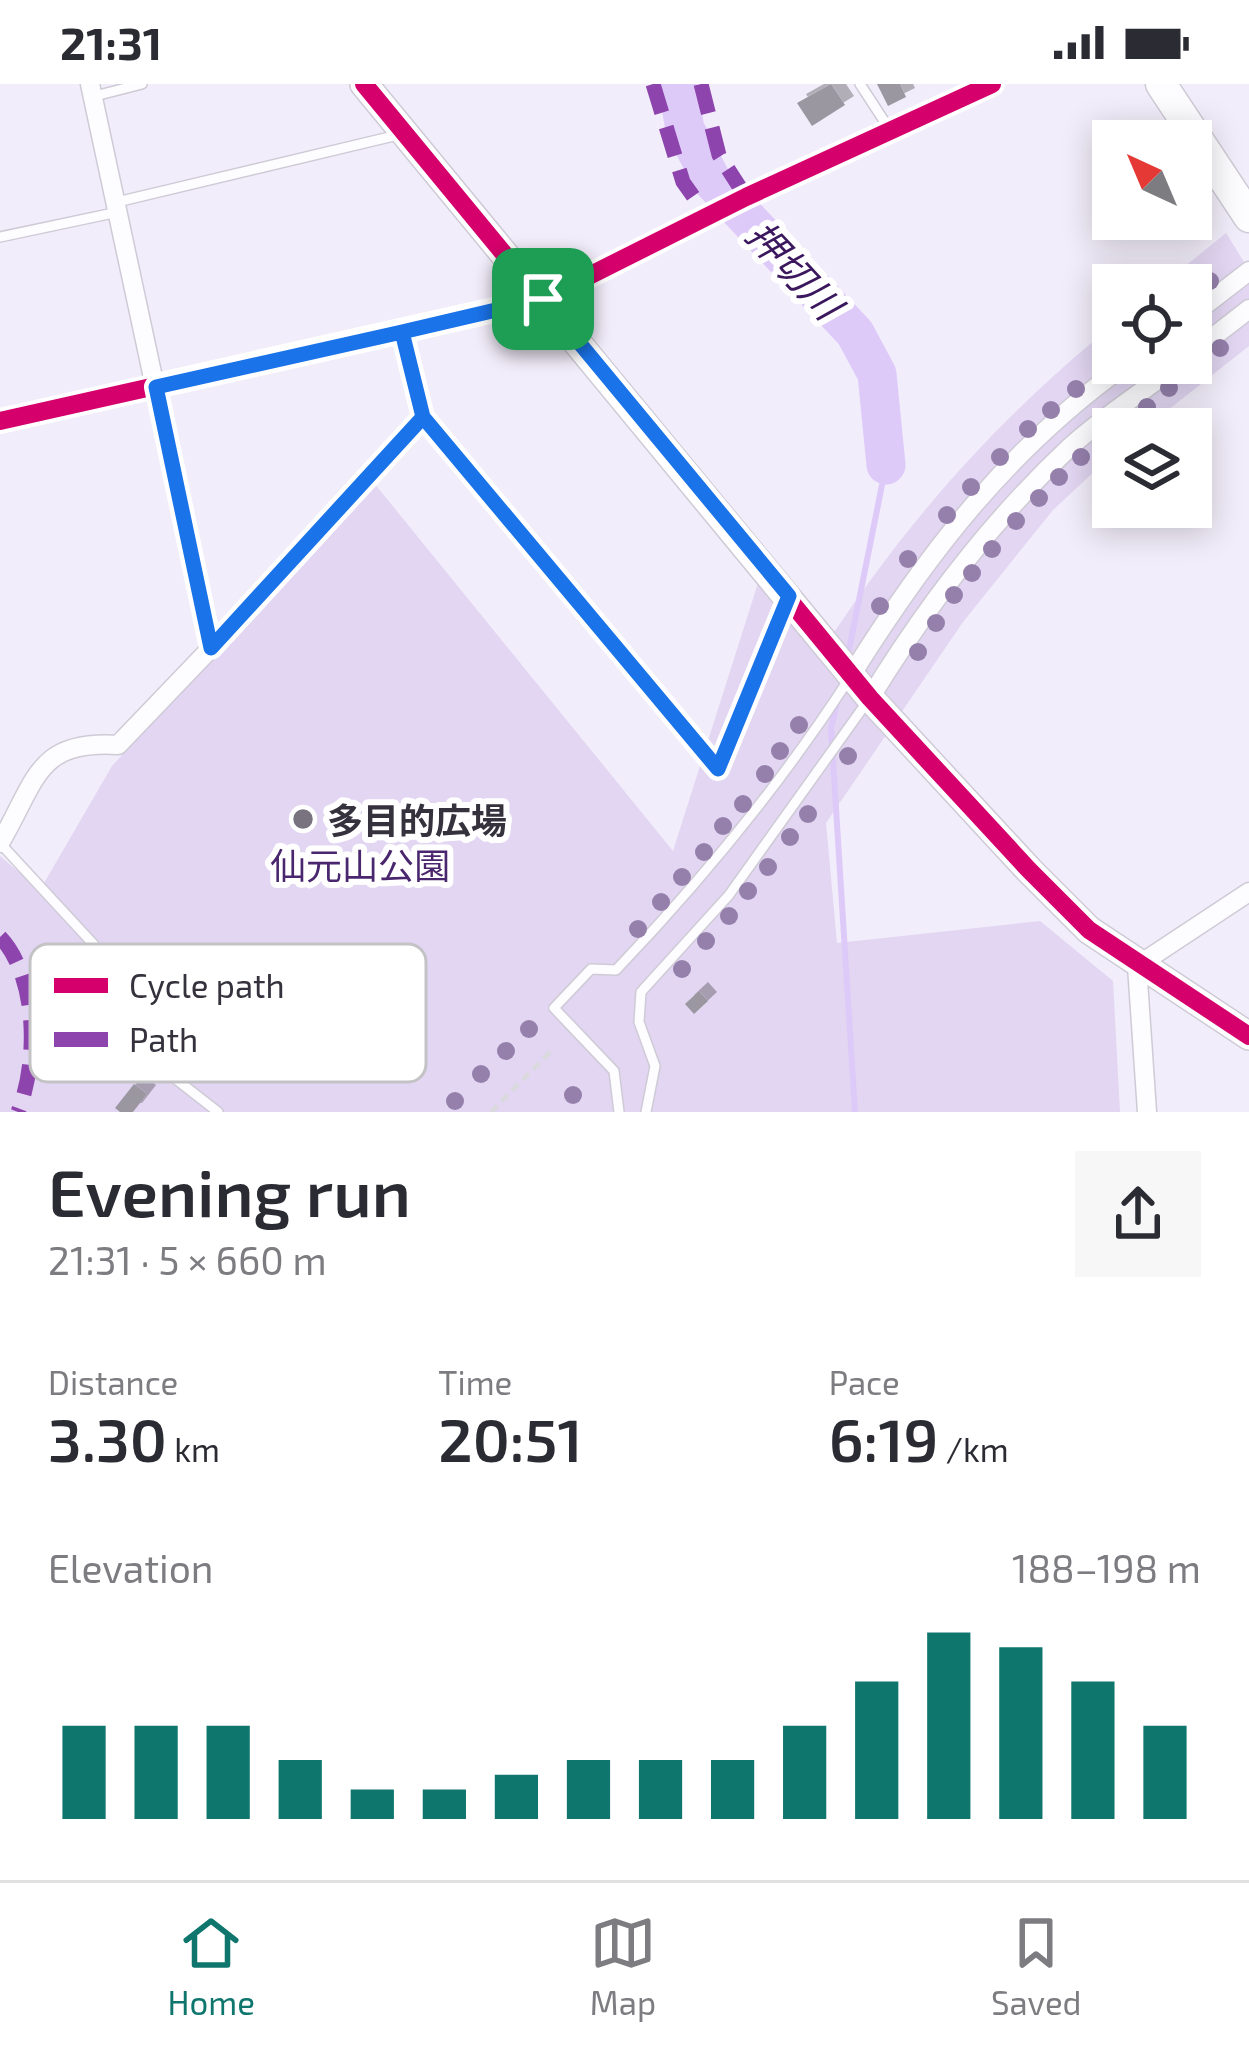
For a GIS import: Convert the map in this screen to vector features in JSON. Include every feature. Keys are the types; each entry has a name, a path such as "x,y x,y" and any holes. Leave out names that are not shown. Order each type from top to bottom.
{"main road":[{"path":"1161,84 1249,217"}],"street":[{"path":"364,84 870,698 1029,870 1089,930 1249,1036"},
{"path":"0,421 543,299 746,197 992,84"},
{"path":"92,90 211,648"},
{"path":"1212,300 1249,271"},
{"path":"1212,338 1249,309"},
{"path":"402,332 423,417 718,769 789,596"},
{"path":"852,674 919,567 960,516 1016,458 1103,384"},
{"path":"870,698 930,600 1020,497 1074,444 1153,384"},
{"path":"0,843 58,750 76,742 118,745 423,417"},
{"path":"1137,966 1249,892"},
{"path":"1137,966 1147,1112"}],"lane":[{"path":"92,90 142,84"},
{"path":"860,84 890,131"},
{"path":"0,237 405,133"},
{"path":"619,1112 614,1071 554,1008 591,969 616,970 671,912 769,796 852,674"},
{"path":"646,1112 655,1066 638,1022 641,992 791,814 870,698"},
{"path":"0,843 93,944"},
{"path":"180,1082 218,1112"}],"path":[{"path":"491,1112 554,1048"}],"green space":[{"name":"仙元山公園","path":"1226,233 1249,270 1249,346 1212,375 1212,264 1188,264"},
{"name":"仙元山公園","path":"1092,343 1092,384 1201,384 1171,408 1092,408 1092,474 1053,510 963,622 826,823 837,943 1040,921 1113,981 1120,1112 0,1112 0,856 40,890 112,766 374,483 673,851 759,580 821,652 886,560 954,476"}],"building":[{"path":"831,84 845,105 812,126 797,103"},
{"path":"877,84 900,84 906,97 888,106"},
{"path":"699,991 708,1001 694,1014 685,1004"},
{"path":"134,1084 147,1094 133,1112 120,1112 115,1108"}],"waterway":[{"name":"押切川","path":"677,84 685,129 712,181 855,333 877,374 886,465"},
{"path":"848,655 886,465"},
{"path":"837,703 831,728 855,1112"}],"marked path":[{"path":"653,84 683,182 708,217"},
{"path":"701,84 719,155 746,197"},
{"path":"0,937 22,974 30,1013"},
{"path":"18,1112 30,1058"}],"cycle path":[{"path":"364,84 870,698 1029,870 1089,930 1249,1036"},
{"path":"0,421 543,299 746,197 992,84"}],"place":[{"name":"多目的広場","path":"303,819"}],"route":[{"path":"543,299 402,332 423,417 211,648 156,387 402,332 423,417 718,769 789,596 543,299"}]}
